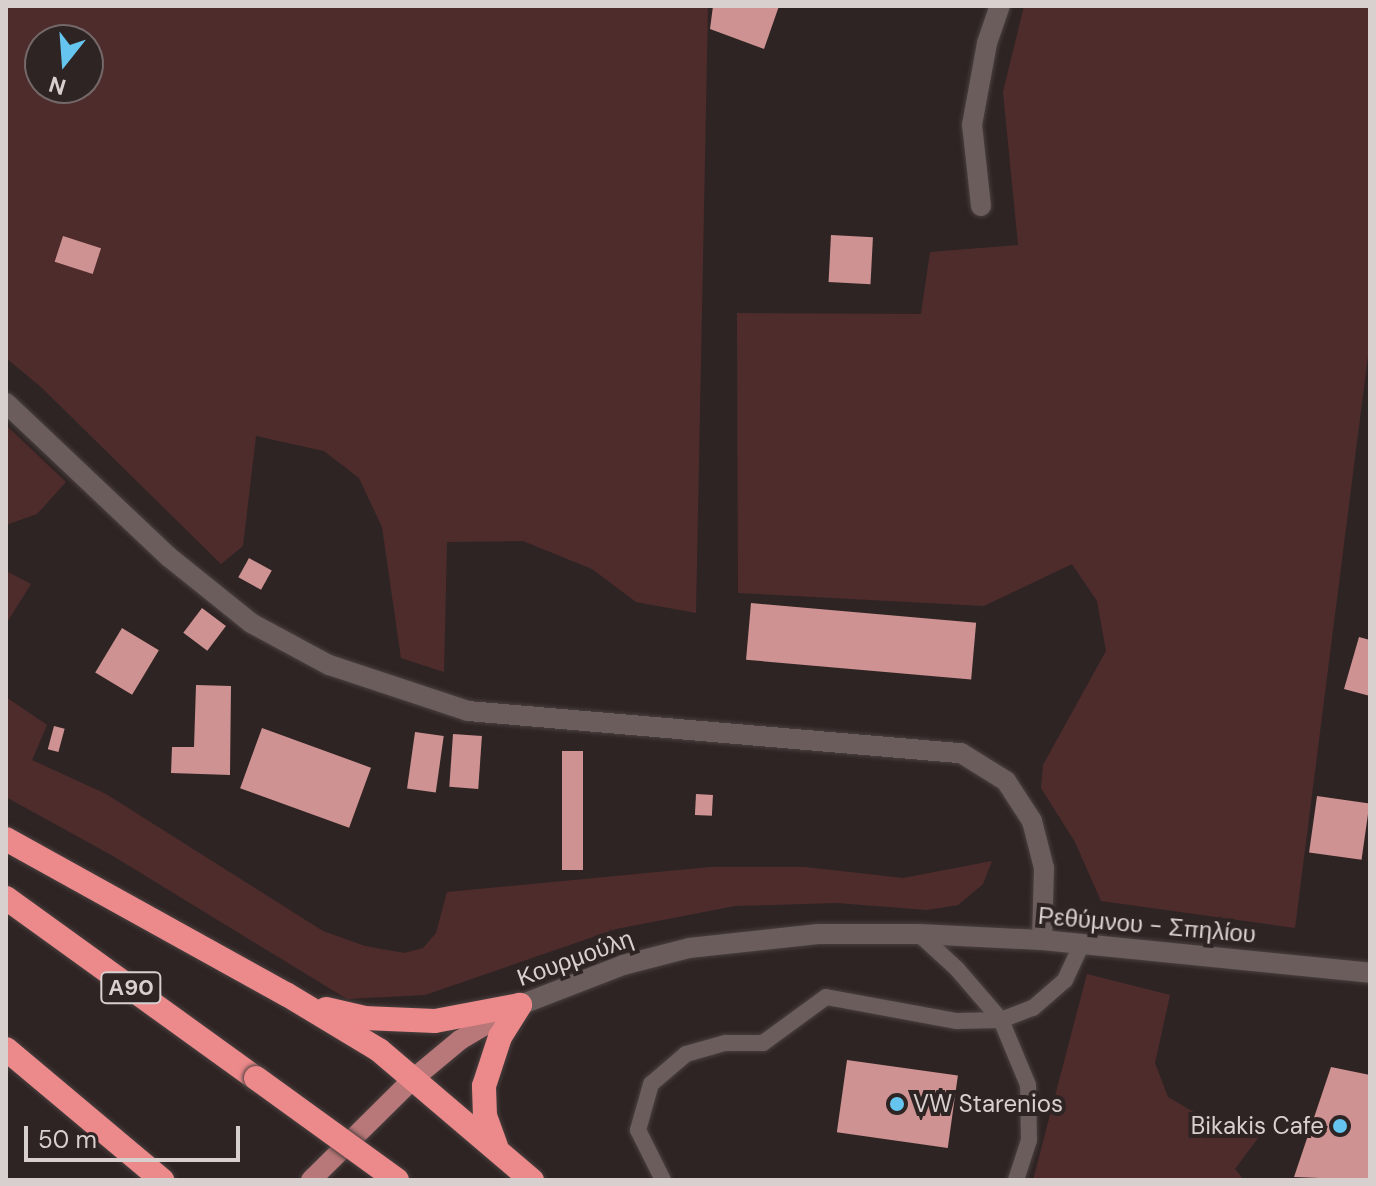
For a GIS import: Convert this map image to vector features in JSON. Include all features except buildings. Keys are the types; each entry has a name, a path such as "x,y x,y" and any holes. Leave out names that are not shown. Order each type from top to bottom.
{"highway":[{"path":"6,839 286,994 379,1050 532,1180"},
{"name":"Α90","path":"6,898 397,1180"},
{"path":"286,994 364,1018 402,1021 468,1017 520,1005"},
{"path":"497,1148 485,1116 484,1086 500,1037 520,1005"},
{"path":"6,1049 162,1180"}],"main road":[{"name":"Κουρμούλη","path":"311,1180 413,1079 460,1040 520,1005"}],"street":[{"path":"981,206 972,125 987,43 1000,6"},
{"path":"6,403 169,557 251,623 329,665 468,711 961,753 1006,781 1032,821 1044,868 1042,940"},
{"name":"Κουρμούλη","path":"520,1005 623,965 689,948 818,934 919,934"},
{"name":"Ρεθύμνου - Σπηλίου","path":"919,934 1042,940 1370,973"}],"lane":[{"path":"919,934 957,969 1001,1020 1028,1085 1029,1140 1016,1180"},
{"path":"663,1180 638,1130 651,1084 686,1054 725,1043 763,1043 826,997 957,1021 1001,1020 1033,1008 1065,980 1082,944"}],"shaded area":[{"path":"6,6 708,6 696,613 636,602 592,569 523,541 447,542 444,672 401,658 382,527 359,478 324,451 256,436 243,546 221,564 41,387 6,358"},
{"path":"1024,6 1370,6 1370,340 1295,928 1101,901 1075,842 1041,788 1043,765 1106,651 1097,601 1072,564 984,606 738,593 737,313 921,314 930,252 1018,245 1003,92"},
{"path":"6,425 66,482 37,514 6,525"},
{"path":"6,564 8,572 31,584 6,624"},
{"path":"6,697 47,725 32,760 106,794 323,931 365,946 404,953 423,948 436,933 447,892 710,867 805,867 903,878 992,861 983,884 958,905 927,910 837,903 735,906 616,929 425,995 347,999 113,856 6,797"},
{"path":"1087,974 1170,995 1155,1063 1168,1097 1204,1118 1267,1126 1235,1169 1244,1180 1033,1180"}],"place":[{"name":"VW Starenios","path":"897,1104"},
{"name":"Bikakis Cafe","path":"1340,1126"}]}
